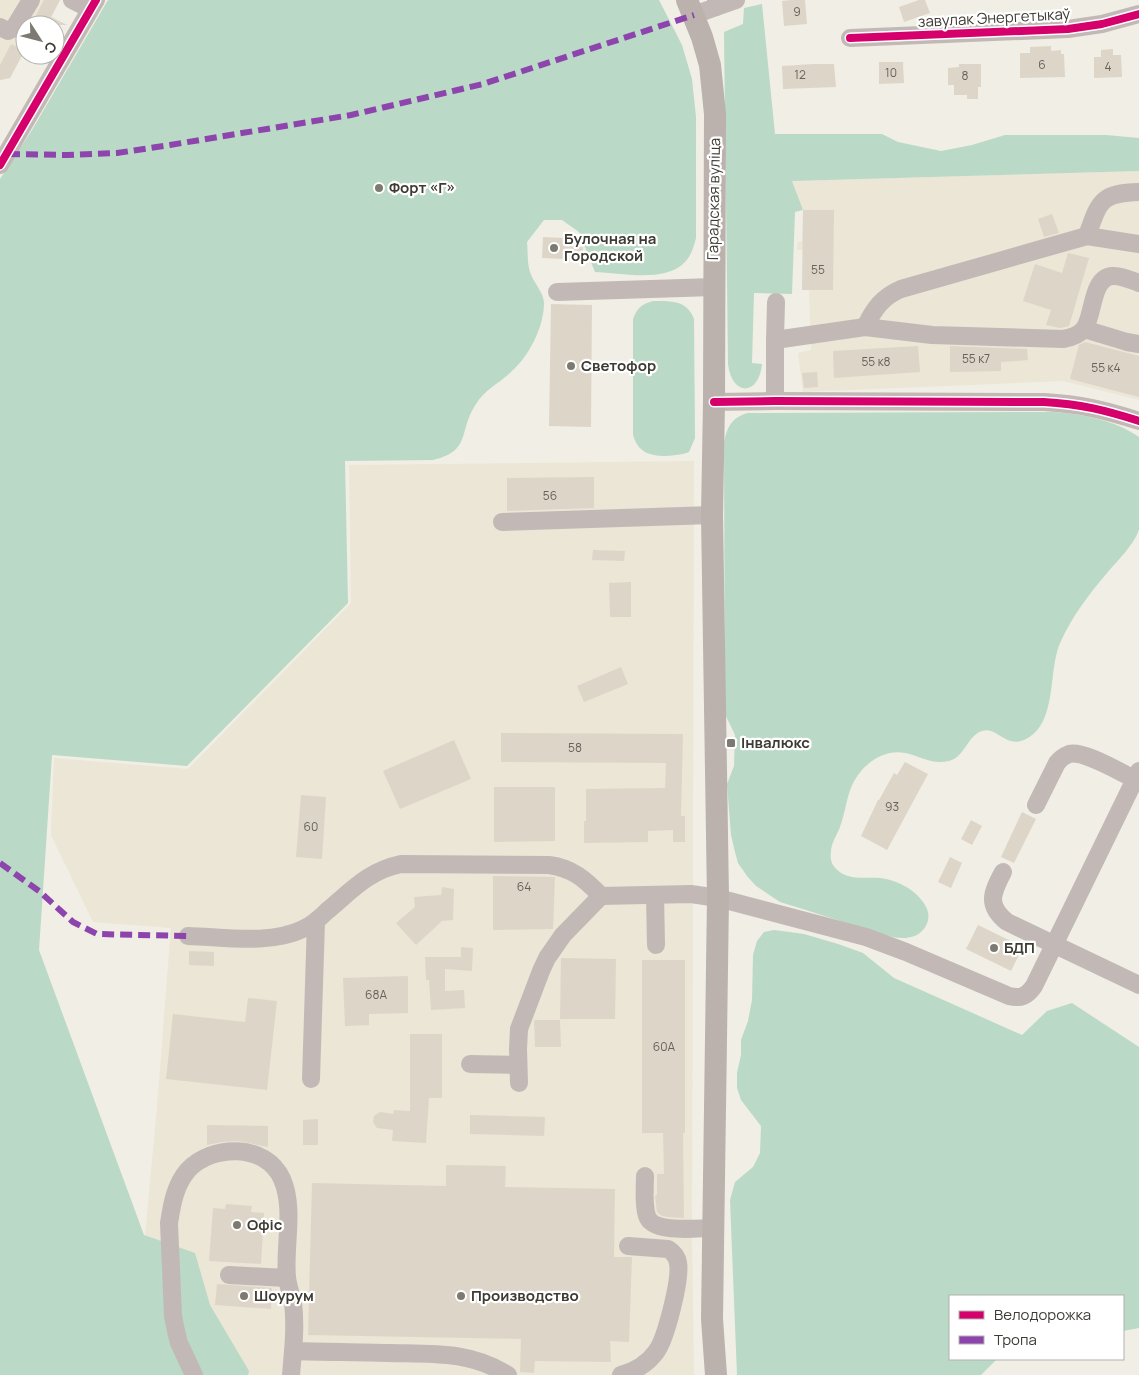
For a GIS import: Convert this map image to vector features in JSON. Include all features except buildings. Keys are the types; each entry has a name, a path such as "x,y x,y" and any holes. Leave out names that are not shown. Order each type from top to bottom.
{"main road":[{"name":"Гарадская вуліца","path":"690,8 702,37 710,65 715,114 712,515 718,898 712,1319 716,1375"}],"street":[{"path":"0,27 8,31 14,28 31,0"},
{"path":"3,156 93,5 72,0"},
{"path":"690,8 736,0"},
{"name":"завулак Энергетыкаў","path":"850,38 1068,29 1102,24 1139,14"},
{"path":"1087,236 1095,212 1103,201 1117,194 1139,192"},
{"path":"865,326 877,305 891,293 900,289 1087,236 1139,244"},
{"path":"775,340 865,326 932,335 1068,338 1084,329 1097,290 1104,279 1115,276 1139,283"},
{"path":"557,292 714,287"},
{"path":"775,401 776,302"},
{"path":"1084,329 1139,344"},
{"path":"714,402 1074,404 1104,410 1139,421"},
{"path":"502,522 712,515"},
{"path":"519,1083 519,1029 548,958 563,935 601,896 691,894 718,898 866,937 1015,998 1027,995 1034,986 1137,775 1086,756 1070,754 1057,763 1036,805"},
{"path":"188,936 279,937 304,928 316,921 374,872 401,864 560,866 580,875 601,896"},
{"path":"1003,872 993,893 992,902 995,910 1007,922 1139,985"},
{"path":"655,895 656,945"},
{"path":"311,1079 316,921"},
{"path":"470,1064 518,1065"},
{"path":"194,1375 180,1343 173,1316 171,1208 180,1182 188,1171 208,1155 220,1152 248,1152 266,1160 278,1171 282,1179 288,1204 287,1278 292,1302 294,1351 291,1375"},
{"path":"645,1176 646,1214 651,1223 660,1227 713,1228"},
{"path":"622,1375 644,1364 661,1344 669,1322 678,1269 677,1257 668,1248 628,1246"},
{"path":"229,1275 287,1278"},
{"path":"294,1351 451,1355 476,1360 508,1375"}],"shaded area":[{"path":"0,0 60,0 52,15 15,15 15,65 17,65 10,78 0,80"},
{"path":"1139,171 1139,400 1063,381 803,392 798,353 811,350 809,290 802,290 803,250 797,250 798,242 802,241 803,210 792,181"},
{"path":"694,461 692,1239 694,1375 132,1375 157,1107 171,928 93,922 51,835 54,758 188,769 351,603 349,465"}],"green space":[{"path":"108,0 659,0 682,45 692,79 696,117 696,238 687,260 667,273 655,275 595,272 579,232 562,220 544,220 527,242 530,272 544,299 541,322 530,349 518,365 488,390 476,404 462,439 454,451 433,460 345,461 348,603 187,766 52,755 39,950 144,1235 195,1253 210,1305 249,1371 248,1375 0,1375 0,179 32,130"},
{"path":"762,4 775,134 882,134 898,142 941,151 972,145 1005,135 1106,135 1139,138 1139,171 792,181 803,210 795,212 792,294 754,293 752,363 762,364 760,375 756,382 751,387 740,387 730,375 728,364 724,32 743,24 744,8"},
{"path":"653,301 672,302 683,305 694,319 695,438 689,452 666,456 645,452 635,441 633,435 633,319 640,307"},
{"path":"1053,412 1075,414 1109,422 1139,437 1139,529 1130,546 1088,597 1065,632 1057,653 1043,722 1035,733 1017,742 1006,739 992,731 982,731 973,737 959,755 949,761 931,761 898,752 884,755 867,765 854,781 840,827 832,845 832,864 838,871 848,876 887,879 907,887 919,897 927,909 928,920 919,934 906,938 886,936 780,902 756,886 747,876 738,863 731,835 727,784 734,766 735,735 725,714 724,443 731,424 738,417 748,413"},
{"path":"774,930 804,934 863,953 894,978 1022,1035 1047,1011 1072,1003 1139,1047 1139,1328 1124,1331 1124,1295 949,1295 949,1360 996,1360 981,1375 737,1375 730,1200 735,1182 753,1167 760,1153 761,1126 741,1100 737,1088 737,1073 741,1055 741,1040 748,1021 752,1000 753,955 757,941 764,932"}],"marked path":[{"path":"8,154 67,155 117,153 351,115 483,84 694,15"},
{"path":"0,863 39,891 73,922 97,934 188,936"}],"cycle path":[{"path":"0,165 96,0"},
{"path":"850,38 1068,29 1102,24 1139,14"},
{"path":"714,402 1044,402 1092,408 1139,421"}],"place":[{"name":"Форт «Г»","path":"379,188"},
{"name":"Булочная на Городской","path":"554,248"},
{"name":"Светофор","path":"571,366"},
{"name":"Інвалюкс","path":"731,743"},
{"name":"БДП","path":"994,948"},
{"name":"Офіс","path":"237,1225"},
{"name":"Шоурум","path":"244,1296"},
{"name":"Производство","path":"461,1296"}]}
